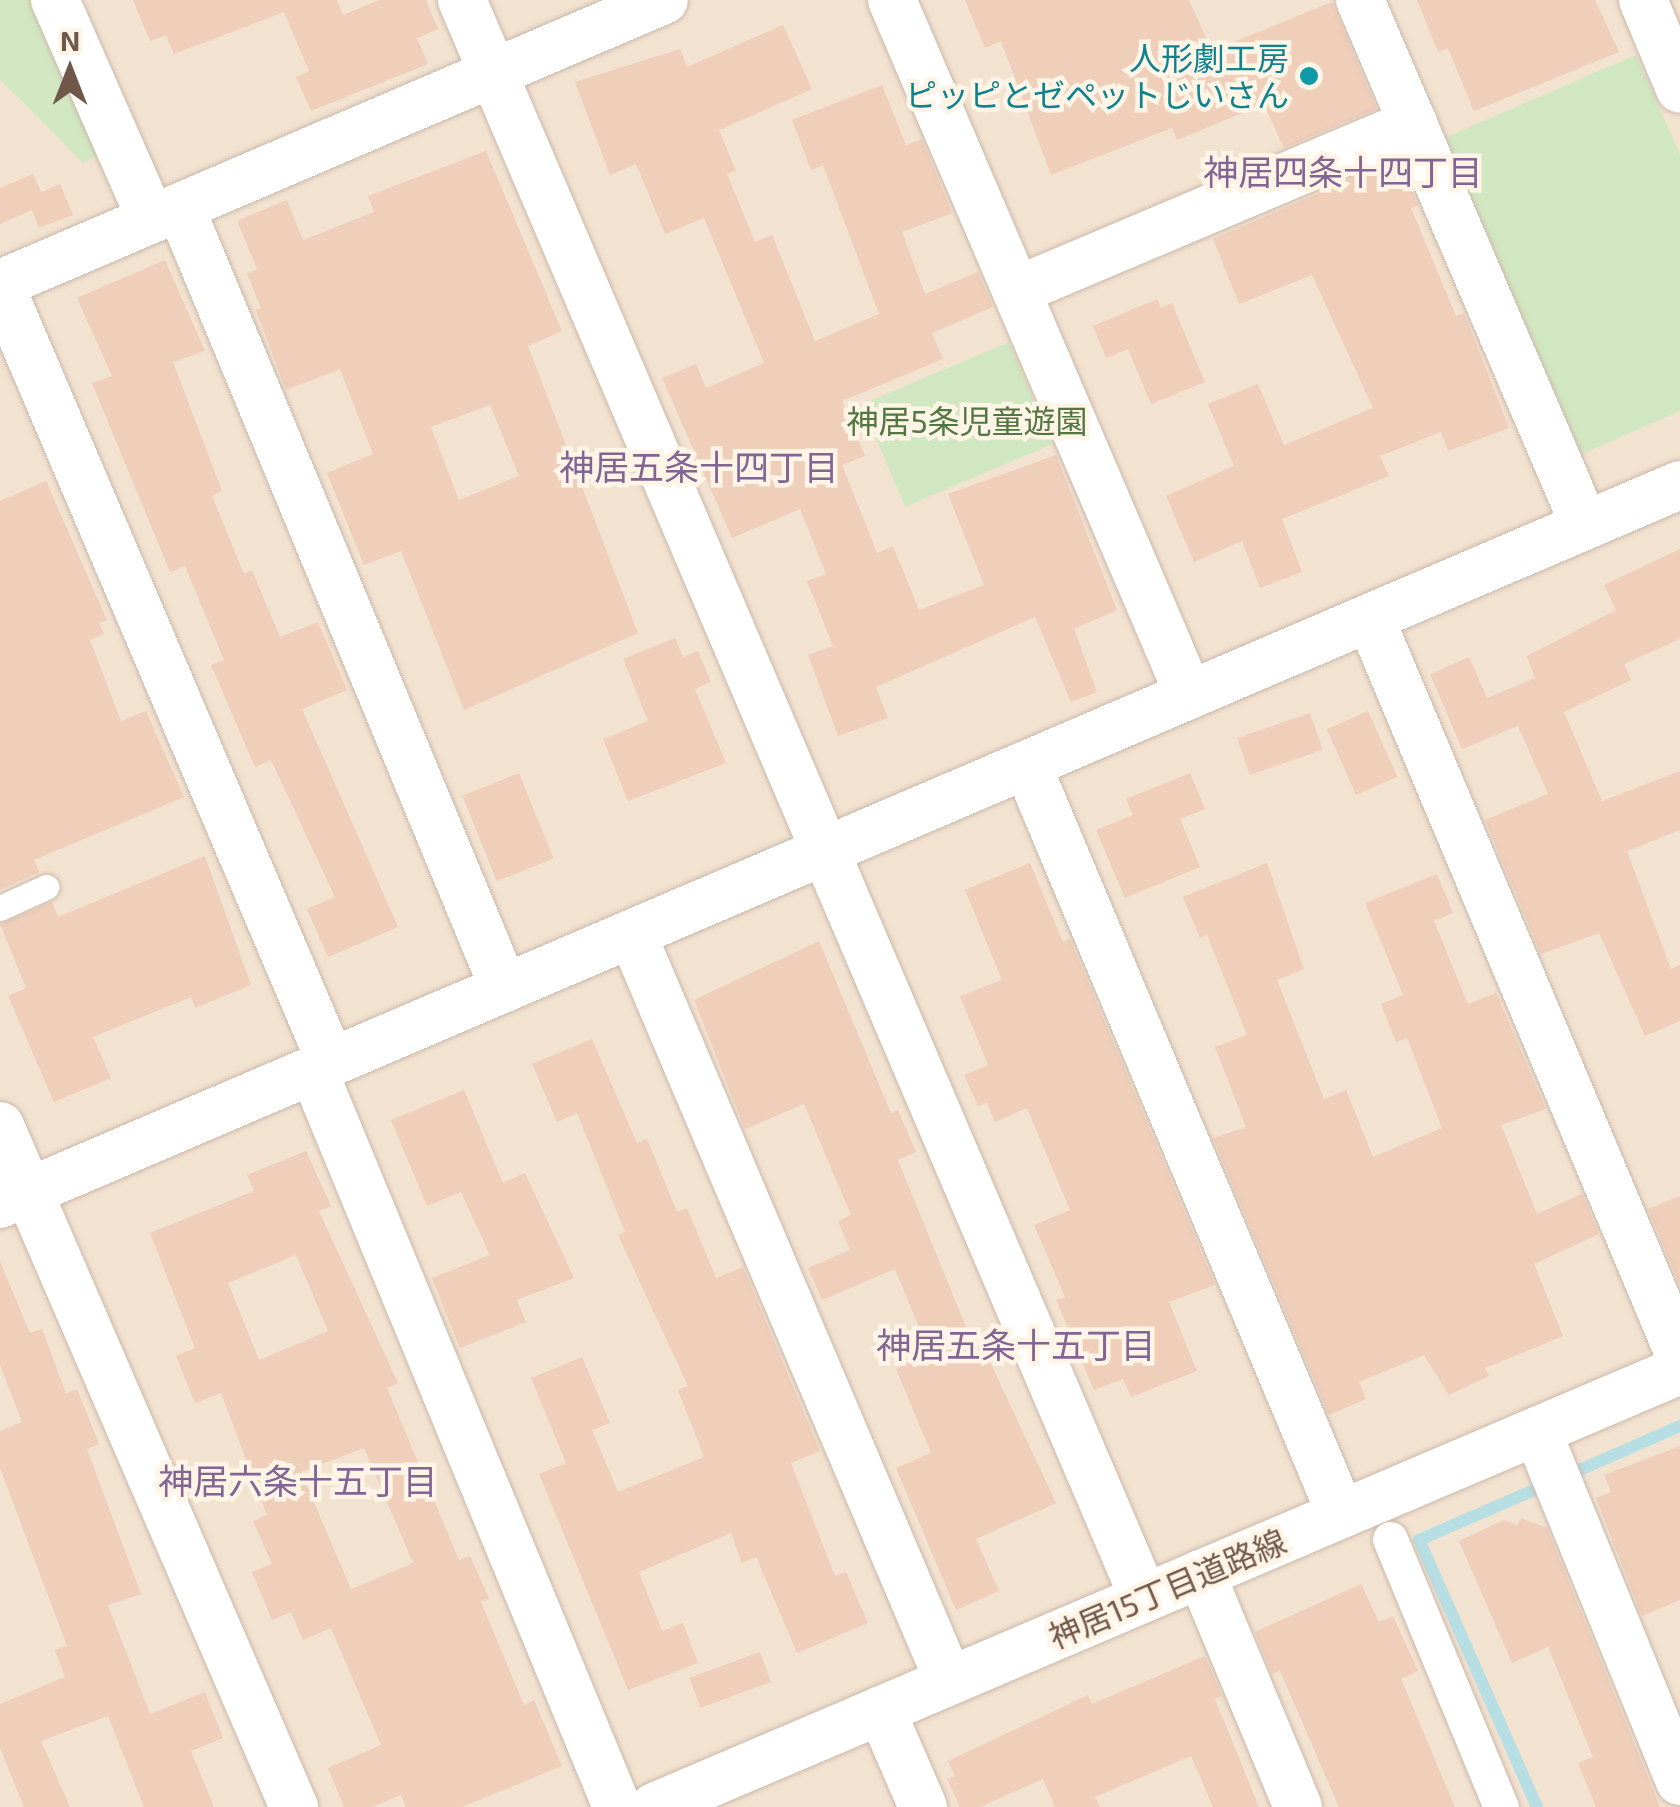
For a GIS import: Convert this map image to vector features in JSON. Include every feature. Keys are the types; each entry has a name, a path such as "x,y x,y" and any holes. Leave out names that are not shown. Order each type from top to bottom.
{"street":[{"path":"56,0 166,213 504,988"},
{"path":"462,0 1144,1598"},
{"path":"617,1807 322,1066 0,285 664,0"},
{"path":"892,0 1188,695"},
{"path":"1360,0 1585,526"},
{"path":"1643,0 1680,89"},
{"path":"1018,290 1413,123"},
{"path":"14,1198 1680,485"},
{"path":"1370,618 1680,1356"},
{"path":"1027,765 1342,1514"},
{"path":"632,934 949,1681"},
{"path":"0,1126 14,1198 294,1807"},
{"name":"神居15丁目道路線","path":"654,1807 1680,1370"},
{"path":"1536,1431 1680,1781"},
{"path":"1390,1539 1501,1807"},
{"path":"1201,1574 1298,1807"},
{"path":"882,1710 922,1807"}],"lane":[{"path":"0,908 46,887"}],"shaded area":[{"path":"0,0 1680,0 1680,1807 0,1807"}],"green space":[{"path":"0,0 31,0 101,154 83,163 0,79"},
{"path":"1636,55 1680,155 1680,411 1582,454 1444,138"},
{"name":"神居5条児童遊園","path":"1009,342 1052,444 905,507 862,405"}],"building":[{"path":"133,0 337,0 343,15 379,0 426,0 438,29 417,38 428,64 311,111 296,77 309,71 284,12 174,54 166,35 150,41"},
{"path":"965,0 1189,0 1212,51 1332,2 1377,109 1284,148 1264,104 1177,140 1172,128 1051,175 1001,41 985,48"},
{"path":"1417,0 1595,0 1619,52 1474,111 1448,48 1438,52"},
{"path":"783,25 812,89 719,130 736,171 727,174 755,242 772,235 815,341 879,314 823,165 811,170 792,120 882,85 906,145 922,139 952,213 902,232 925,294 978,272 993,307 932,333 943,359 842,401 865,456 842,465 877,553 893,546 919,610 984,585 948,494 1056,455 1117,610 1074,629 1097,692 1071,702 1035,617 876,687 888,718 838,736 808,655 833,646 807,581 826,574 800,509 732,538 662,378 696,364 706,388 764,363 704,218 665,234 636,164 610,175 575,82 680,49 687,67"},
{"path":"486,151 562,331 528,346 638,633 464,710 401,551 364,565 327,473 373,454 340,369 286,390 256,310 261,308 247,274 257,269 237,221 287,200 303,240 374,212 368,196","holes":["490,405 519,476 459,500 431,427"]},
{"path":"1398,159 1418,205 1411,208 1456,316 1464,313 1509,428 1448,451 1441,432 1380,456 1389,476 1282,519 1302,572 1260,588 1242,541 1194,562 1166,496 1234,466 1208,404 1258,384 1284,445 1373,408 1312,275 1239,304 1213,239"},
{"path":"33,174 41,192 60,184 73,215 39,228 32,210 0,224 0,188"},
{"path":"165,260 205,351 173,362 222,491 212,496 244,574 252,570 280,637 318,622 347,690 302,709 398,927 328,957 307,909 335,897 271,760 255,767 211,665 224,660 185,566 170,572 92,383 112,376 77,298"},
{"path":"1157,299 1161,308 1172,303 1205,382 1151,404 1128,349 1106,358 1093,326"},
{"path":"46,481 107,620 99,623 104,634 90,640 121,721 146,711 184,797 34,860 39,872 0,890 0,501"},
{"path":"1680,549 1680,639 1624,664 1631,680 1564,712 1602,801 1680,771 1680,830 1627,851 1671,969 1680,965 1680,1021 1645,1036 1599,933 1541,954 1485,820 1548,794 1518,726 1462,749 1430,674 1469,657 1487,698 1535,678 1527,656 1616,610 1604,585"},
{"path":"675,638 683,657 698,651 711,682 695,689 726,763 628,801 603,739 648,721 623,659"},
{"path":"1368,711 1397,777 1356,795 1327,729"},
{"path":"1310,713 1323,750 1250,775 1237,738"},
{"path":"519,773 553,858 497,881 462,796"},
{"path":"1190,773 1205,809 1180,819 1200,867 1125,898 1096,830 1133,815 1126,799"},
{"path":"205,856 251,985 195,1008 191,997 93,1037 111,1078 54,1102 8,996 26,988 0,924 52,902 58,917"},
{"path":"1030,863 1063,942 1070,939 1215,1285 1169,1302 1197,1371 1131,1397 1123,1379 1094,1390 1056,1300 1065,1297 1034,1225 1070,1210 1027,1108 995,1122 987,1103 978,1106 964,1075 988,1065 960,996 1002,980 965,890"},
{"path":"1267,863 1304,969 1277,980 1324,1099 1346,1090 1373,1157 1442,1128 1407,1038 1396,1042 1381,1004 1403,995 1365,903 1437,874 1453,913 1434,921 1468,1004 1496,993 1546,1109 1501,1125 1537,1214 1582,1194 1599,1234 1534,1264 1563,1336 1485,1368 1489,1376 1449,1395 1424,1355 1359,1382 1366,1399 1329,1415 1213,1138 1246,1127 1215,1047 1247,1035 1207,935 1200,938 1183,897"},
{"path":"819,941 891,1113 898,1110 916,1152 898,1160 970,1337 977,1334 1056,1503 976,1539 999,1591 956,1610 896,1468 931,1453 896,1369 930,1354 895,1269 822,1300 808,1268 850,1250 838,1221 851,1215 804,1104 745,1129 694,1000"},
{"path":"592,1039 637,1143 647,1139 677,1212 687,1208 716,1278 743,1267 820,1451 791,1463 835,1576 846,1572 868,1623 797,1653 756,1557 742,1563 731,1533 639,1572 662,1631 683,1623 698,1663 628,1690 539,1474 566,1463 531,1378 582,1357 610,1423 592,1430 618,1492 704,1457 678,1390 688,1386 618,1235 625,1232 577,1113 557,1122 532,1064"},
{"path":"464,1090 503,1183 525,1173 574,1278 517,1300 526,1322 460,1348 432,1278 490,1255 461,1192 427,1206 391,1120"},
{"path":"306,1151 331,1206 319,1211 398,1383 387,1388 459,1560 470,1556 489,1598 481,1602 524,1705 534,1700 562,1766 462,1807 406,1807 401,1795 372,1807 344,1807 328,1768 381,1745 331,1628 303,1640 291,1612 272,1620 252,1572 272,1564 253,1521 267,1515 221,1393 195,1403 176,1356 195,1348 150,1233 254,1191 247,1175","holes":["296,1255 328,1331 259,1360 228,1283","364,1448 413,1563 351,1589 301,1472"]},
{"path":"1680,1196 1680,1285 1648,1209"},
{"path":"0,1262 30,1333 42,1329 66,1393 77,1389 99,1444 87,1449 141,1594 108,1605 150,1714 205,1692 223,1738 191,1751 214,1807 144,1807 108,1716 41,1741 70,1807 24,1807 0,1748 0,1704 65,1677 55,1650 67,1646 0,1468 0,1431 22,1422 0,1365"},
{"path":"1680,1446 1680,1600 1642,1616 1596,1498 1611,1492 1604,1475"},
{"path":"1521,1518 1547,1528 1660,1807 1596,1807 1578,1763 1593,1757 1548,1647 1512,1663 1459,1541 1504,1520 1517,1525"},
{"path":"1361,1584 1379,1622 1393,1616 1418,1671 1401,1679 1455,1807 1339,1807 1280,1671 1272,1674 1255,1632"},
{"path":"760,1652 771,1682 700,1708 690,1678"},
{"path":"1205,1656 1222,1696 1215,1699 1259,1807 1213,1807 1191,1756 1095,1797 1100,1807 1055,1807 1043,1779 980,1807 960,1807 947,1779 955,1776 948,1761 1088,1695 1092,1704"}],"waterway":[{"path":"1566,1476 1680,1426"},
{"path":"1537,1807 1419,1540 1548,1484"}],"place":[{"name":"人形劇工房 ピッピとゼペットじいさん","path":"1309,76"}],"district":[{"name":"神居四条十四丁目","path":"1343,171"},
{"name":"神居五条十四丁目","path":"699,466"},
{"name":"神居五条十五丁目","path":"1016,1344"},
{"name":"神居六条十五丁目","path":"298,1480"}]}
